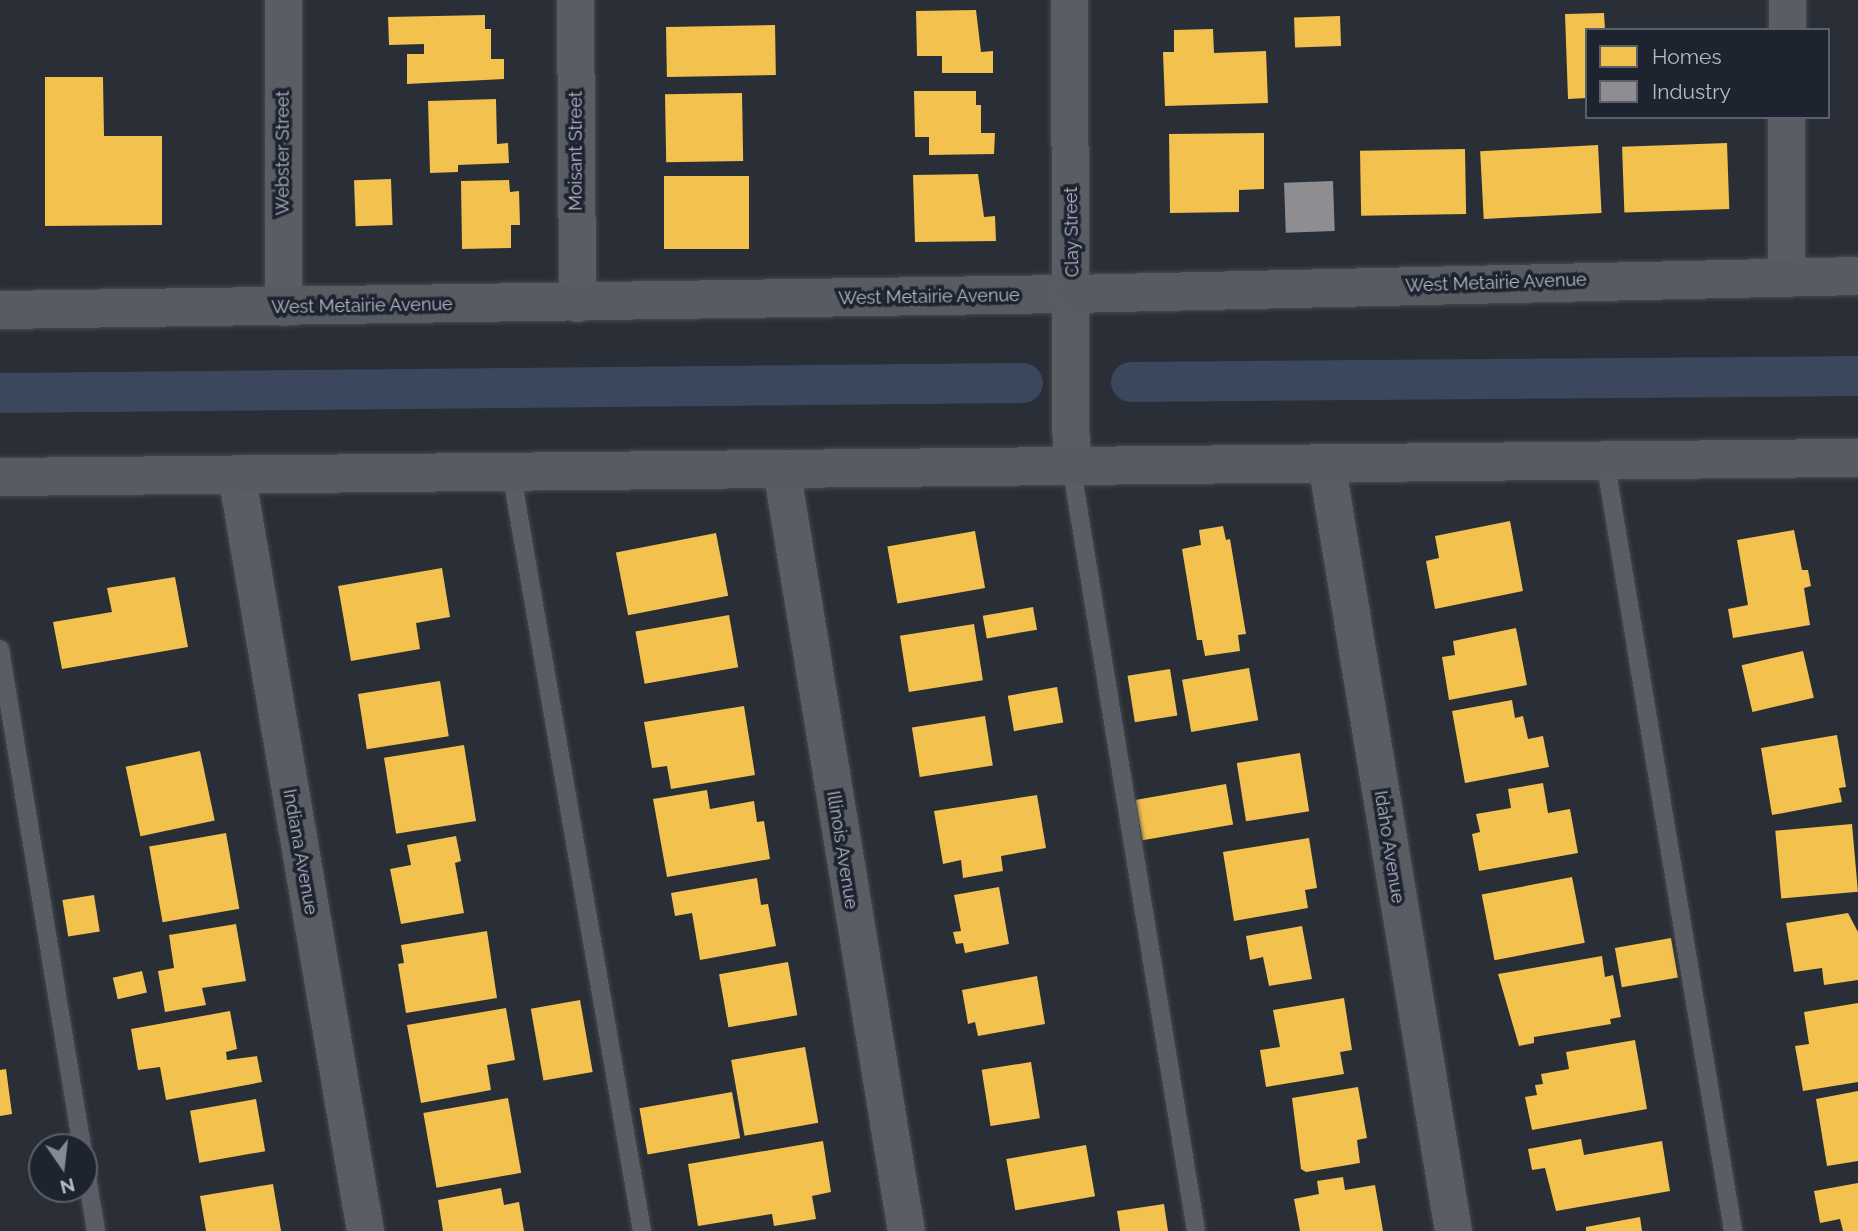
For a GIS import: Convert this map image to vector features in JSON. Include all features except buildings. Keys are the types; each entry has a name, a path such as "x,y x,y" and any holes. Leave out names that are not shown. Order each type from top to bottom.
{"main road":[{"name":"West Metairie Avenue","path":"0,310 1072,294 1786,275 1858,276"},
{"path":"0,477 1858,458"}],"street":[{"name":"Webster Street","path":"283,0 283,307"},
{"name":"Moisant Street","path":"575,0 577,303"},
{"name":"Clay Street","path":"1069,0 1071,464"},
{"path":"1787,0 1787,28"},
{"path":"1786,119 1786,275"},
{"name":"Idaho Avenue","path":"1326,462 1453,1231"},
{"name":"Illinois Avenue","path":"781,468 906,1231"},
{"name":"Indiana Avenue","path":"236,473 365,1231"}],"lane":[{"path":"1605,460 1733,1231"},
{"path":"1071,464 1196,1231"},
{"path":"511,471 642,1231"},
{"path":"0,649 80,1133"},
{"path":"91,1203 96,1231"}],"waterway":[{"path":"1131,382 1858,376"},
{"path":"0,393 1023,383"}]}
